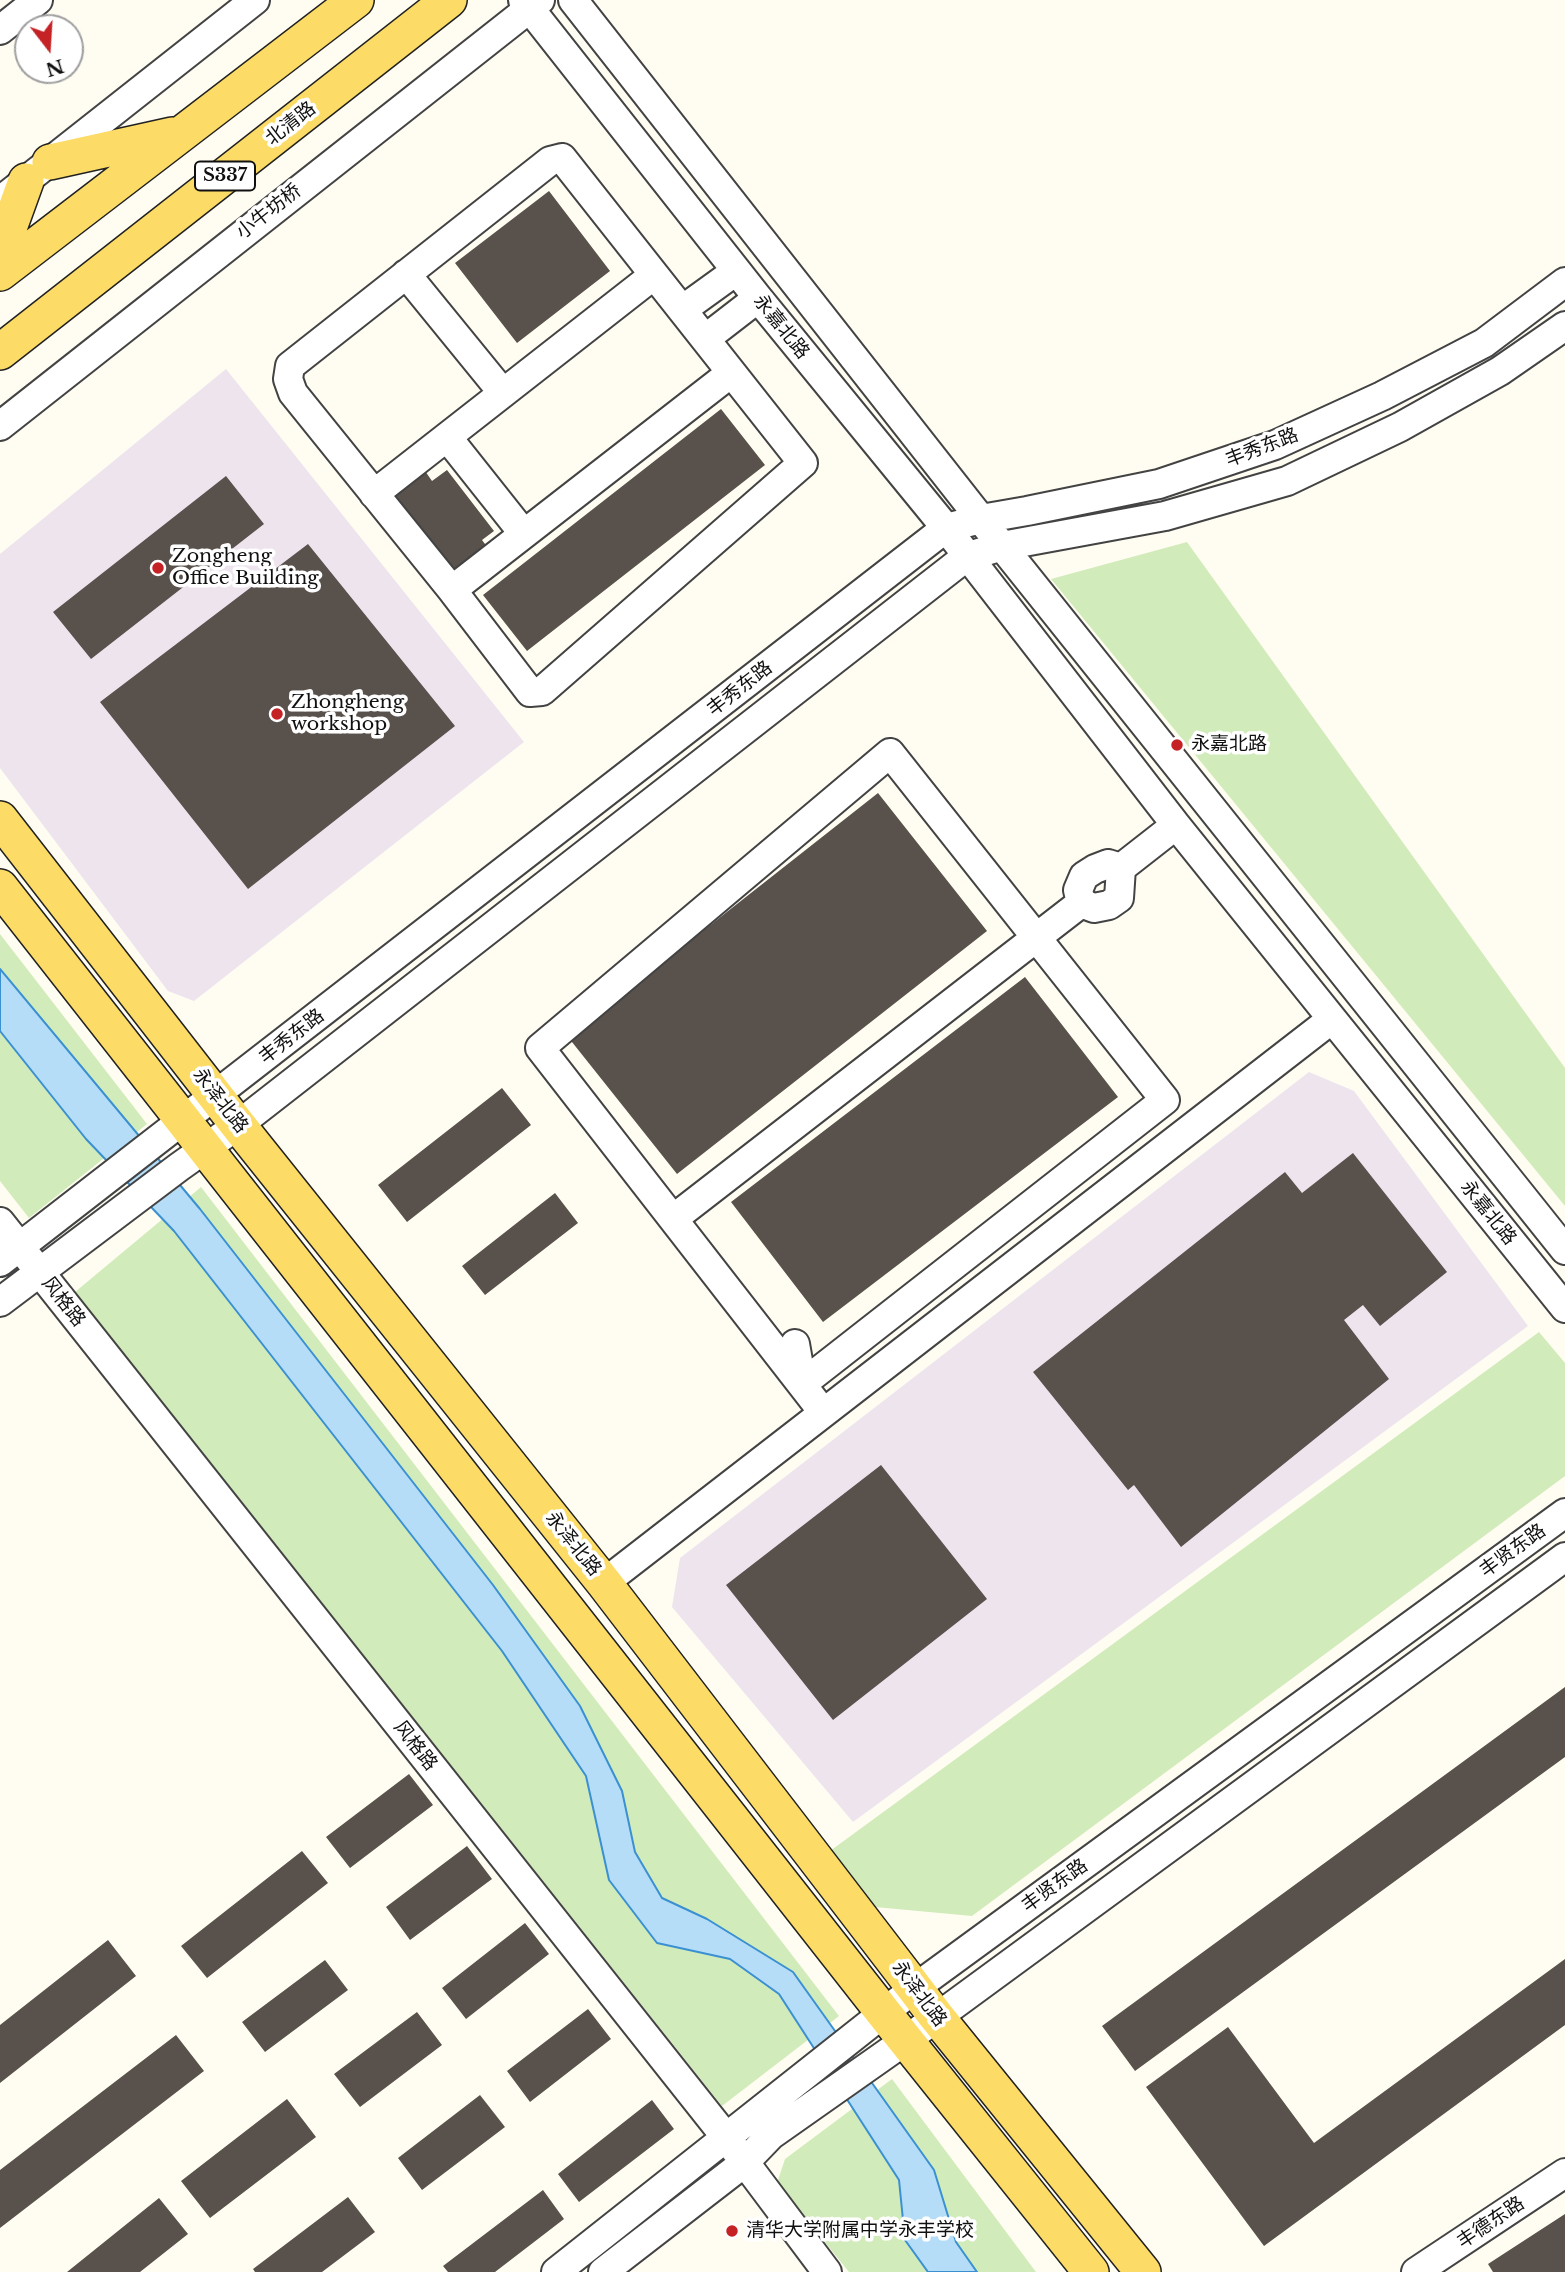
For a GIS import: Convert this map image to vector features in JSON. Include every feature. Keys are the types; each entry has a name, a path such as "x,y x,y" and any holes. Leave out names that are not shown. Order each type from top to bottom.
{"main road":[{"path":"0,273 356,0"},
{"name":"北清路","path":"0,352 449,0"},
{"path":"0,253 25,181 183,133"},
{"name":"永泽北路","path":"0,819 238,1125 604,1583 936,2016 1143,2272"},
{"name":"永泽北路","path":"0,887 170,1131 1091,2272"}],"street":[{"path":"0,30 38,0"},
{"path":"25,181 255,0"},
{"name":"永嘉北路","path":"573,0 981,519 1565,1250"},
{"name":"永嘉北路","path":"530,3 736,271 946,528 1176,825 1565,1308"},
{"name":"小牛坊桥","path":"0,426 530,3"},
{"path":"562,158 682,310 803,463 542,691 530,692 452,590 293,393 288,379 289,366 550,161 562,158"},
{"path":"682,310 736,271"},
{"path":"406,274 503,393"},
{"path":"373,494 654,275"},
{"name":"丰秀东路","path":"10,1254 946,528 1159,484 1275,445 1382,396 1484,343 1565,282"},
{"path":"705,339 758,298"},
{"name":"丰秀东路","path":"0,1302 238,1125 966,556 1002,545 1165,516 1287,481 1400,427 1500,371 1565,326"},
{"path":"452,590 732,373"},
{"path":"447,437 524,534"},
{"path":"802,1384 1166,1100 890,753 540,1048 673,1219 802,1384 824,1412"},
{"path":"673,1219 1081,903 1078,890 1084,876 1108,864 1121,868 1176,825"},
{"path":"604,1583 1332,1019"},
{"name":"风格路","path":"0,1222 10,1254 40,1272 725,2136 827,2272"},
{"path":"795,1344 802,1384"},
{"name":"丰贤东路","path":"603,2272 744,2163 762,2124 854,2035 883,2012 1565,1513"},
{"name":"丰贤东路","path":"555,2272 725,2136 762,2124 906,2040 1565,1557"},
{"name":"丰德东路","path":"1416,2272 1565,2173"}],"shaded area":[{"path":"226,369 524,742 194,1001 168,991 0,768 0,554"},
{"path":"1309,1072 1354,1091 1528,1326 853,1822 672,1607 680,1558"}],"green space":[{"path":"1187,542 1565,1068 1565,1206 1051,579"},
{"path":"0,934 147,1124 29,1218 0,1181"},
{"path":"201,1187 839,2016 722,2106 75,1292"},
{"path":"1539,1332 1565,1363 1565,1476 972,1916 875,1907 830,1851"},
{"path":"892,2079 1036,2272 849,2272 777,2183 785,2159"}],"water":[{"path":"0,969 200,1209 493,1585 580,1706 622,1791 635,1852 662,1898 707,1919 793,1972 934,2170 956,2242 977,2272 928,2272 905,2240 899,2180 779,1994 730,1959 657,1943 609,1880 586,1776 502,1651 174,1231 86,1139 0,1031"}],"building":[{"path":"549,191 610,271 517,343 455,263"},
{"path":"721,409 765,465 527,651 483,595"},
{"path":"423,468 432,481 447,470 494,531 482,540 488,548 452,575 390,494"},
{"name":"Zongheng Office Building","path":"226,476 264,524 91,659 53,612"},
{"name":"Zhongheng workshop","path":"308,544 455,726 248,889 100,702"},
{"path":"878,793 987,931 677,1174 568,1037"},
{"path":"1025,977 1118,1097 823,1322 731,1202"},
{"path":"502,1088 531,1125 407,1222 378,1185"},
{"path":"1353,1153 1447,1272 1380,1326 1363,1305 1344,1320 1389,1379 1181,1547 1134,1485 1128,1490 1033,1372 1285,1172 1302,1193"},
{"path":"555,1193 578,1223 485,1295 462,1266"},
{"path":"881,1465 987,1599 833,1720 726,1585"},
{"path":"1565,1687 1565,1757 1135,2071 1102,2026"},
{"path":"409,1774 433,1805 350,1868 326,1837"},
{"path":"467,1846 492,1879 410,1940 386,1907"},
{"path":"302,1851 328,1883 207,1978 181,1946"},
{"path":"525,1923 549,1954 466,2019 442,1988"},
{"path":"108,1940 136,1976 0,2083 0,2025"},
{"path":"1565,1959 1565,2025 1264,2246 1146,2087 1228,2027 1314,2143"},
{"path":"325,1960 348,1990 265,2052 242,2022"},
{"path":"588,2009 611,2039 530,2102 507,2071"},
{"path":"417,2012 442,2045 360,2107 334,2074"},
{"path":"176,2035 204,2071 0,2228 0,2170"},
{"path":"480,2095 505,2127 422,2190 398,2158"},
{"path":"287,2099 316,2137 210,2218 181,2181"},
{"path":"652,2100 674,2129 579,2202 558,2174"},
{"path":"543,2190 564,2219 495,2272 448,2272 443,2266"},
{"path":"348,2197 375,2232 322,2272 255,2272 253,2269"},
{"path":"159,2198 188,2234 140,2272 67,2272"},
{"path":"1565,2214 1565,2272 1493,2272 1488,2264"}],"place":[{"name":"Zongheng Office Building","path":"158,568"},
{"name":"Zhongheng workshop","path":"277,714"},
{"name":"永嘉北路","path":"1177,745"},
{"name":"清华大学附属中学永丰学校","path":"732,2231"}]}
